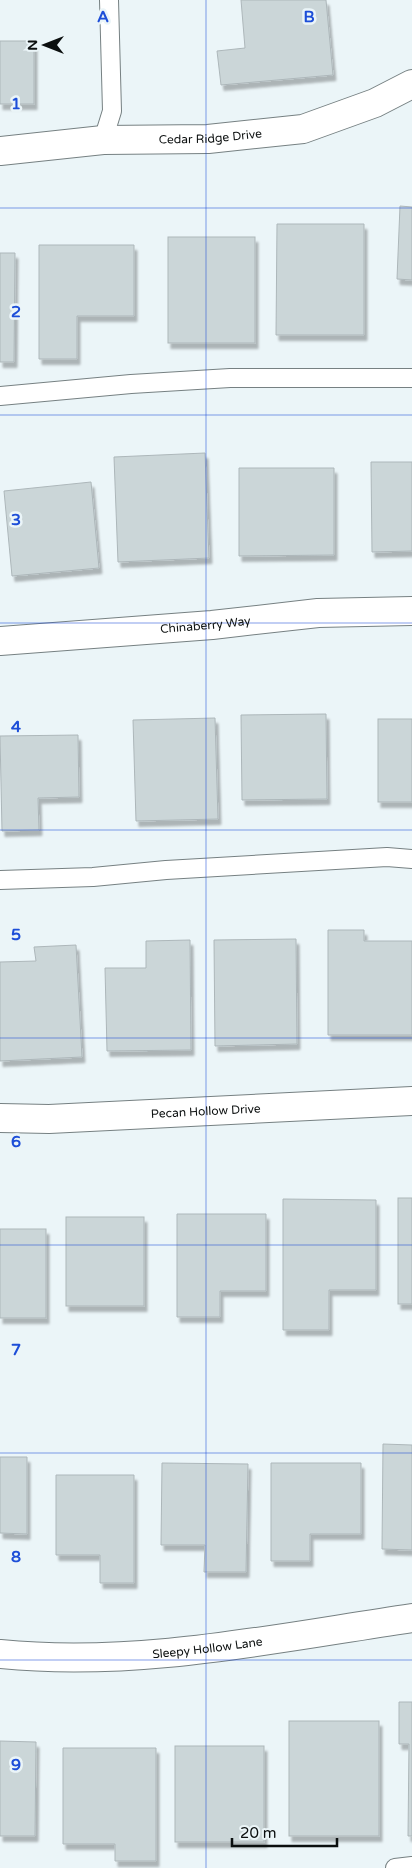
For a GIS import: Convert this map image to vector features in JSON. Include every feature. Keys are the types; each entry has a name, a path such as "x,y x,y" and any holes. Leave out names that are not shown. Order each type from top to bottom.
{"street":[{"name":"Cedar Ridge Drive","path":"0,151 103,140 208,139 302,129 375,104 412,84"},
{"name":"Chinaberry Way","path":"0,641 212,625 318,613 412,611"},
{"name":"Pecan Hollow Drive","path":"0,1118 49,1119 412,1101"},
{"name":"Sleepy Hollow Lane","path":"0,1654 31,1658 162,1655 412,1618"}],"lane":[{"path":"103,140 112,111 109,0"},
{"path":"0,396 131,384 230,378 412,378"},
{"path":"0,880 93,877 166,870 387,857 412,859"},
{"path":"395,1868 412,1866"}],"building":[{"path":"241,0 326,0 333,75 221,85 217,51 245,48"},
{"path":"0,41 34,41 34,104 0,104"},
{"path":"400,206 412,207 412,280 397,279"},
{"path":"277,224 364,224 364,335 276,335"},
{"path":"168,237 255,237 255,343 168,343"},
{"path":"39,245 134,245 134,316 77,316 77,359 39,359"},
{"path":"0,253 15,253 14,362 0,362"},
{"path":"205,453 209,558 118,562 114,457"},
{"path":"371,462 412,462 412,551 372,552"},
{"path":"239,468 334,468 334,555 239,556"},
{"path":"91,482 99,568 12,576 4,491"},
{"path":"326,714 327,799 242,800 241,715"},
{"path":"215,718 218,819 136,821 133,720"},
{"path":"378,719 412,719 412,802 378,802"},
{"path":"78,735 79,797 38,798 39,830 2,831 0,736"},
{"path":"328,930 364,930 364,941 412,941 412,1035 328,1035"},
{"path":"296,939 297,1044 215,1046 214,940"},
{"path":"190,940 191,1050 107,1051 105,968 146,968 146,941"},
{"path":"76,945 82,1057 0,1061 0,962 36,961 34,947"},
{"path":"398,1198 412,1198 412,1304 398,1304"},
{"path":"283,1199 376,1200 376,1290 329,1290 329,1330 283,1330"},
{"path":"177,1214 266,1214 266,1291 220,1291 220,1317 177,1317"},
{"path":"66,1217 144,1217 144,1306 66,1306"},
{"path":"0,1229 46,1229 46,1318 0,1318"},
{"path":"383,1444 412,1445 412,1550 382,1549"},
{"path":"0,1457 27,1457 27,1534 0,1533"},
{"path":"162,1463 248,1464 246,1572 204,1572 205,1545 161,1545"},
{"path":"271,1463 361,1463 361,1534 310,1534 310,1561 271,1561"},
{"path":"56,1475 134,1475 134,1583 100,1583 100,1555 56,1555"},
{"path":"399,1702 412,1702 412,1836 408,1836 409,1744 399,1744"},
{"path":"289,1721 379,1721 379,1836 289,1836"},
{"path":"0,1741 36,1742 35,1836 0,1836"},
{"path":"175,1746 264,1746 264,1842 175,1842"},
{"path":"63,1748 156,1748 156,1861 115,1861 115,1844 63,1844"}]}
